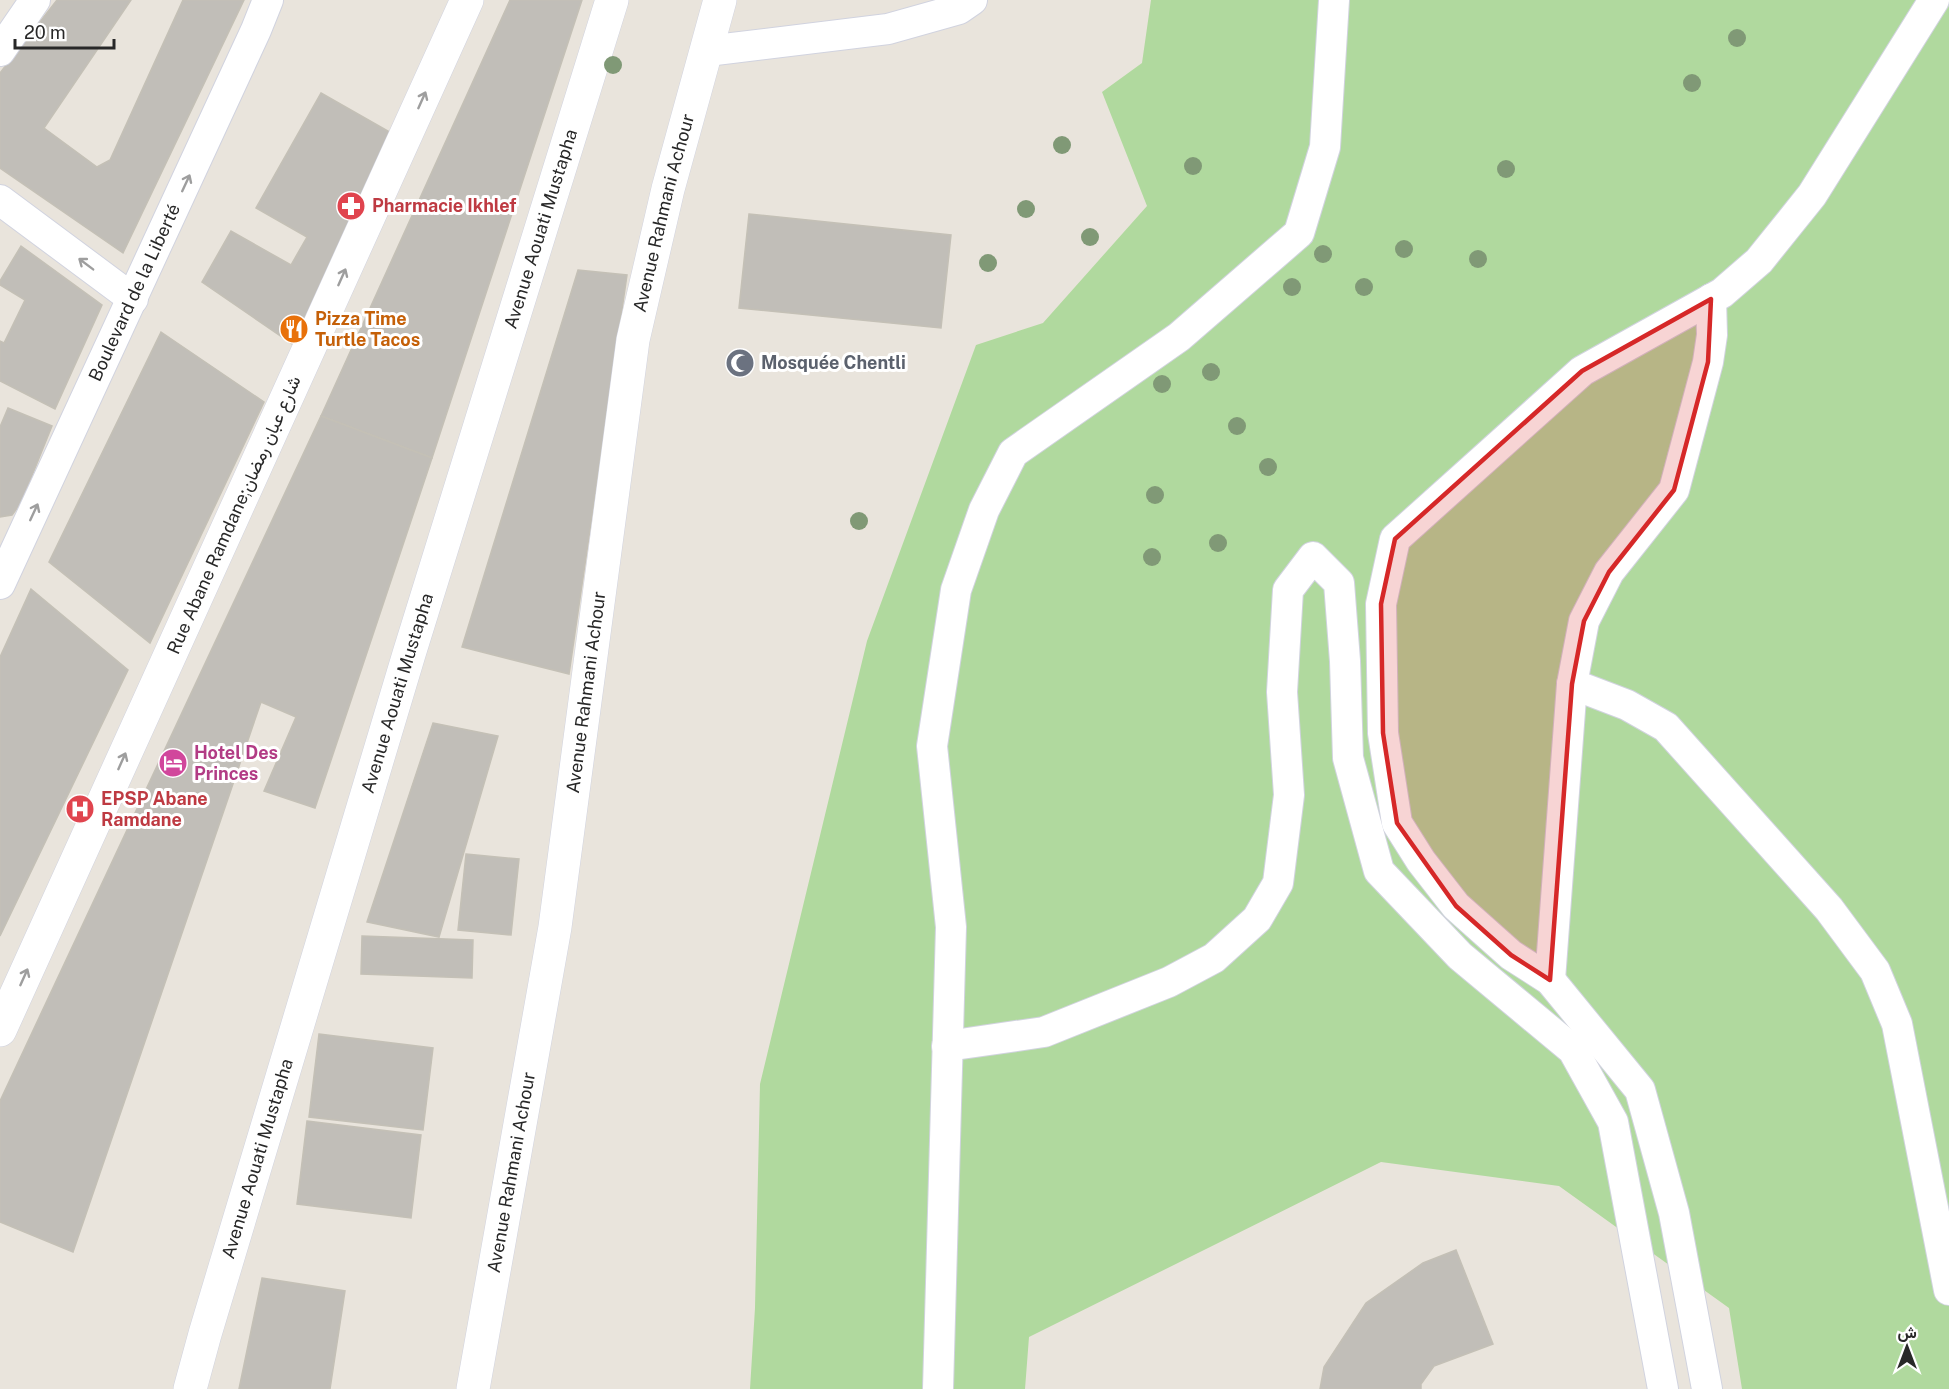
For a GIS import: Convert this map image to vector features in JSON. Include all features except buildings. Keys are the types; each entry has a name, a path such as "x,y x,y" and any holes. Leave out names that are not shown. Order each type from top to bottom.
{"street":[{"path":"0,51 35,0"},
{"name":"Boulevard de la Liberté","path":"0,584 9,542 133,299 268,0"},
{"name":"Rue Abane Ramdane;شارع عبان رمضان","path":"0,1030 467,0"},
{"name":"Avenue Aouati Mustapha","path":"190,1389 406,666 612,0"},
{"name":"Avenue Rahmani Achour","path":"473,1389 555,927 633,340 668,189 720,0"},
{"path":"706,51 888,29 959,9 972,0"},
{"path":"938,1389 951,927 932,746 956,590 984,510 1013,453 1179,337 1299,233 1325,147 1334,0"},
{"path":"1707,1389 1674,1213 1640,1090 1550,980 1511,955 1456,906 1421,861 1397,823 1383,733 1381,604 1395,539 1582,371 1722,293 1760,261 1812,195 1934,0"},
{"path":"0,200 133,299"},
{"path":"1550,980 1572,684 1584,621 1609,572 1674,490 1708,362 1713,335 1711,299"},
{"path":"947,1046 1044,1032 1169,982 1214,958 1257,920 1278,883 1289,795 1282,692 1287,590 1313,557 1339,583 1345,661 1348,758 1379,871 1460,956 1573,1050 1613,1122 1664,1389"},
{"path":"1572,684 1627,705 1666,727 1829,909 1875,971 1897,1024 1949,1290"}],"highlighted area":[{"path":"1711,299 1708,362 1674,490 1609,572 1584,621 1572,684 1550,980 1511,955 1456,906 1397,823 1383,733 1381,604 1395,539 1582,371"}],"green space":[{"path":"1151,0 1949,0 1949,1389 1742,1389 1729,1308 1559,1186 1381,1162 1029,1337 1025,1389 750,1389 755,1308 760,1084 867,641 976,345 1043,323 1147,206 1102,92 1142,63"}],"place":[{"name":"Pharmacie Ikhlef","path":"351,206"},
{"name":"Pizza Time Turtle Tacos","path":"294,329"},
{"name":"Mosquée Chentli","path":"740,363"},
{"name":"Hotel Des Princes","path":"173,763"},
{"name":"EPSP Abane Ramdane","path":"80,809"}]}
